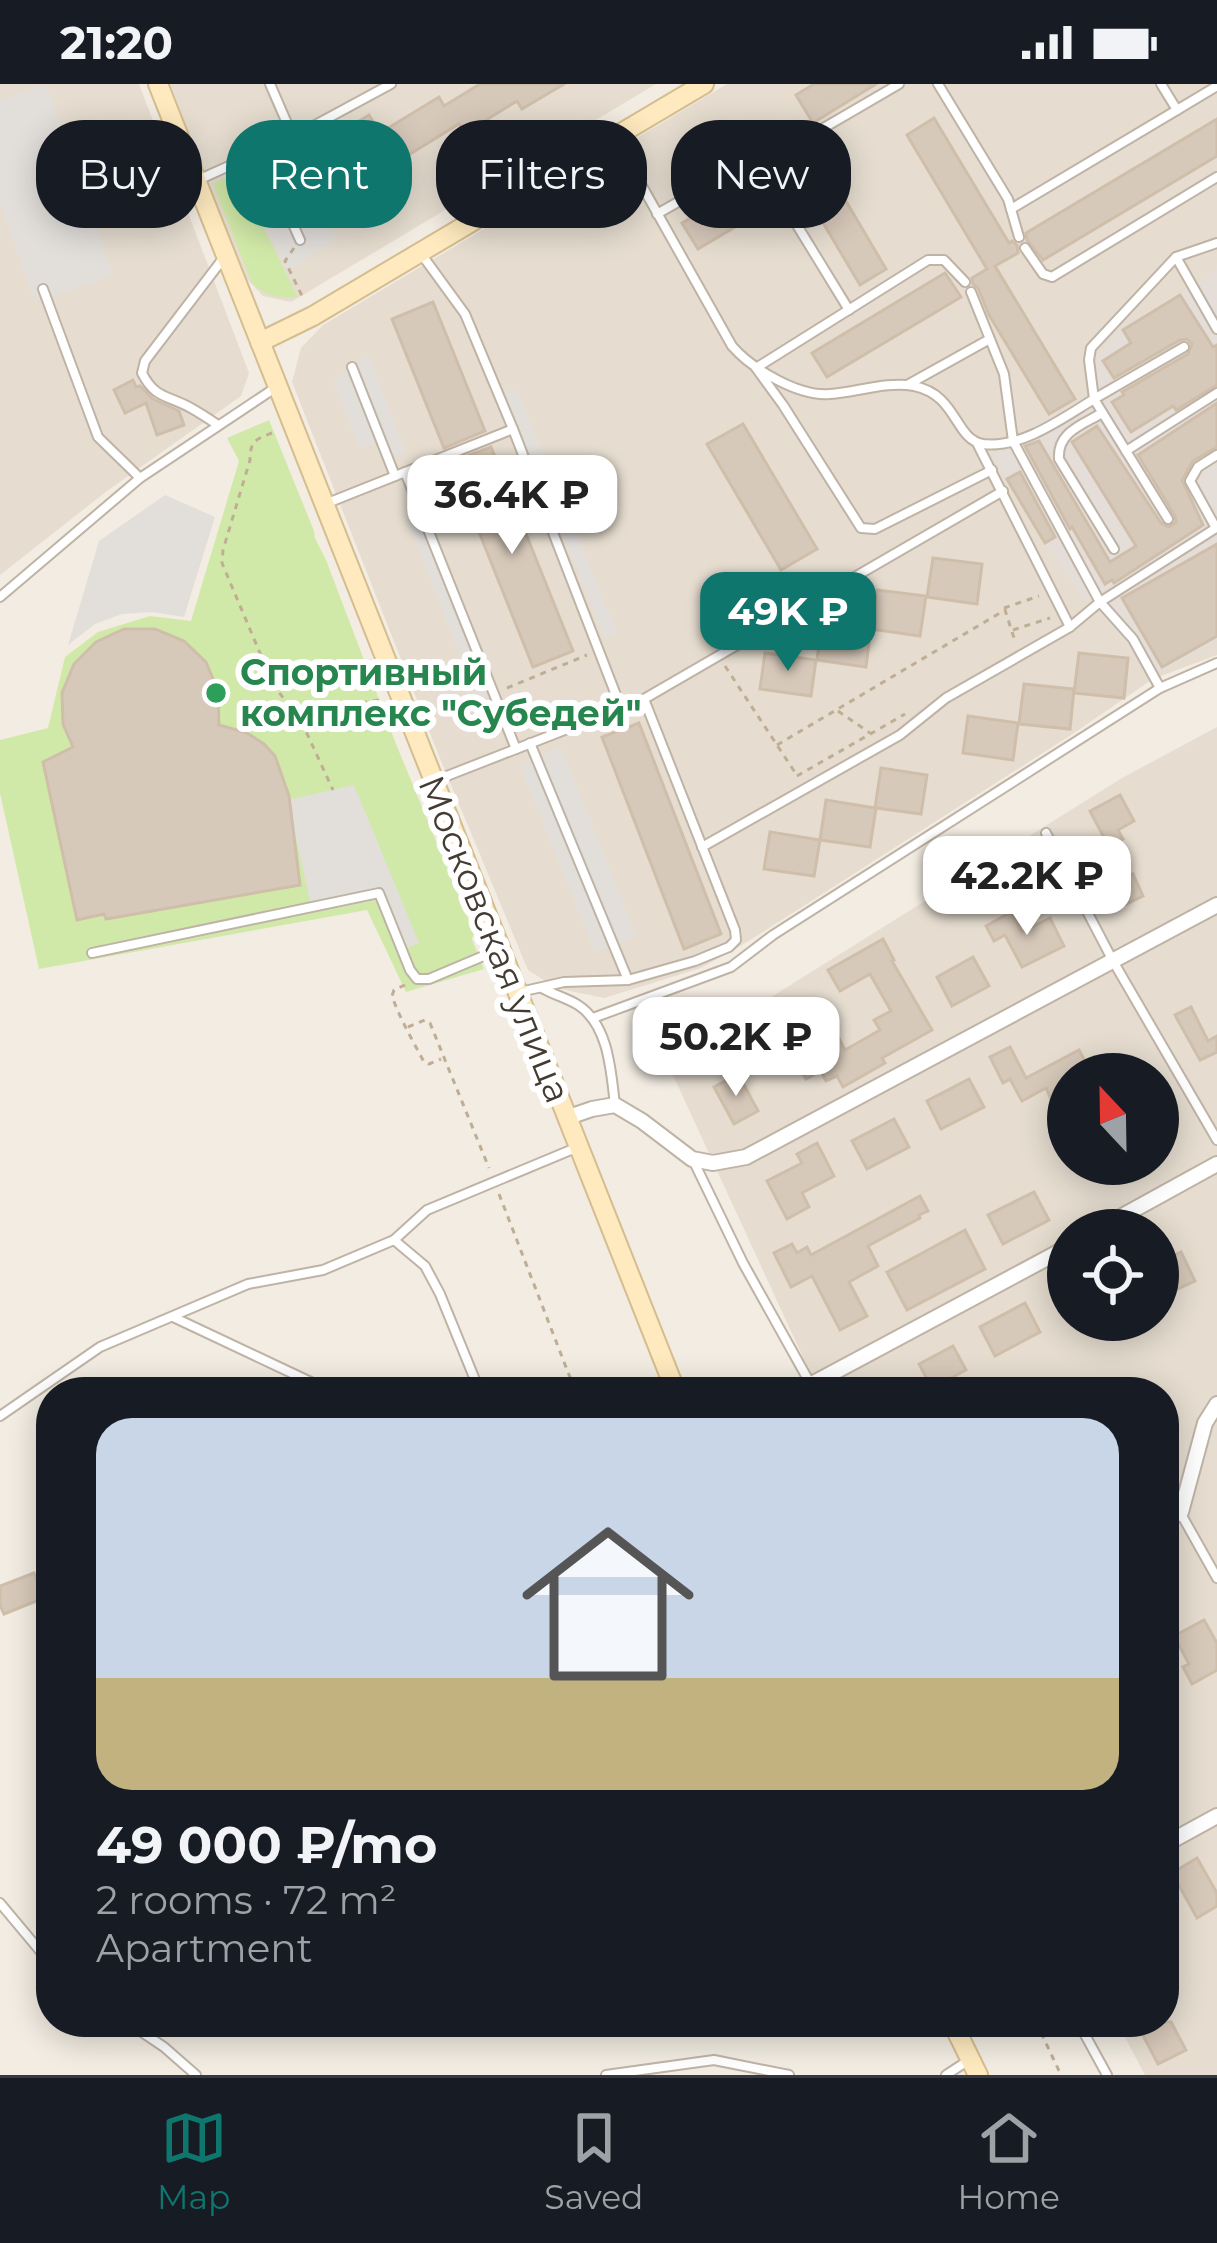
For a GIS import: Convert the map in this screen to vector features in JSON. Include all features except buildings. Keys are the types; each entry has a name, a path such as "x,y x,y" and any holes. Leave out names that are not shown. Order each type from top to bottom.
{"main road":[{"name":"Московская улица","path":"158,84 172,120"},
{"path":"643,120 704,84"},
{"name":"Московская улица","path":"202,196 566,1118 677,1377"},
{"path":"260,342 460,228"},
{"path":"959,2037 974,2067"}],"street":[{"path":"566,1118 615,1105 692,1159 713,1163 746,1157 1217,905"},
{"path":"1135,1209 1217,1164"},
{"path":"833,1377 1047,1258"},
{"path":"1180,1512 1204,1423 1217,1404"},
{"path":"1179,1839 1215,1823"}],"lane":[{"path":"270,84 286,120"},
{"path":"324,120 391,84"},
{"path":"657,214 797,134 815,133 899,84"},
{"path":"938,84 1008,199 1019,237"},
{"path":"1161,84 1177,110"},
{"path":"1011,209 1177,110 1203,88 1217,86"},
{"path":"1025,248 1042,274 1052,277 1217,177"},
{"path":"647,196 732,346 783,405 857,524 875,529 992,470"},
{"path":"295,228 300,240"},
{"path":"799,228 848,310"},
{"path":"1168,519 1094,399 1088,360 1091,348 1176,257 1217,243"},
{"path":"420,252 465,314 621,708"},
{"path":"218,425 160,396 142,373 145,361 226,255"},
{"path":"1176,257 1217,328"},
{"path":"755,368 934,259 944,260 968,287 1004,374 1012,441 1100,602 1133,639 1160,688"},
{"path":"43,289 98,436 140,478"},
{"path":"755,368 824,395 908,385 988,340"},
{"path":"977,443 1012,441 1052,424 1184,347"},
{"path":"352,368 516,749"},
{"path":"908,385 940,397 966,436 977,443 1070,627"},
{"path":"2,592 140,478 278,386"},
{"path":"1126,451 1217,393"},
{"path":"1102,413 1065,434 1058,450 1114,549"},
{"path":"324,504 513,429"},
{"path":"702,847 885,743 946,698 1070,627 1100,602 1217,528 1213,512 1191,487 1190,476 1217,455"},
{"path":"433,782 644,699 1003,491"},
{"path":"592,1018 730,967 1160,688 1217,663"},
{"path":"517,992 564,982 628,980 694,962 736,940 644,699"},
{"path":"530,743 628,980"},
{"path":"1046,833 1113,961 1217,1140"},
{"path":"92,953 380,893 417,979 429,979 500,949"},
{"path":"541,987 577,1004 592,1018 609,1060 615,1105"},
{"path":"57,1377 100,1347 248,1284 323,1270 394,1240 427,1210 578,1147"},
{"path":"692,1159 807,1377"},
{"path":"394,1240 425,1266 473,1377"},
{"path":"173,1317 300,1377"},
{"path":"0,1416 36,1391"},
{"path":"1180,1512 1217,1578"},
{"path":"0,1903 36,1946"},
{"path":"149,2037 196,2075"},
{"path":"1086,2037 1107,2075"},
{"path":"606,2075 714,2060 789,2075"},
{"path":"946,2075 974,2067"}],"path":[{"path":"300,240 285,261 304,300"},
{"path":"272,433 250,446 223,563 273,684 303,725 333,790"},
{"path":"1020,656 1004,606 1053,592"},
{"path":"777,745 1005,610"},
{"path":"1012,631 1064,614"},
{"path":"494,693 598,651"},
{"path":"724,665 805,788"},
{"path":"412,687 486,674"},
{"path":"303,725 356,704 380,700"},
{"path":"836,710 885,743"},
{"path":"417,979 394,990 392,996 424,1063 444,1058"},
{"path":"409,1027 429,1021 571,1377"},
{"path":"1043,2037 1061,2075"}],"shaded area":[{"path":"0,84 139,84 153,120 36,120 36,228 194,228 249,373 241,396 107,491 0,575"},
{"path":"46,84 59,120 36,120 36,228 97,228 113,275 35,302 0,202 0,100"},
{"path":"170,84 656,84 596,120 436,120 436,215 291,302 263,296 245,277 202,166 202,120 184,120"},
{"path":"727,84 1217,84 1217,655 1153,679 701,968 604,998 556,988 528,970 292,382 301,348 323,325 486,228 647,228 647,132"},
{"path":"266,228 330,228 337,239 294,267 285,267"},
{"path":"1217,270 1217,640 1148,675 1111,623 1077,592 990,457 1024,431 1097,390 1095,358 1120,329"},
{"path":"368,356 406,453 392,458 384,439 360,449 333,381"},
{"path":"516,388 617,633 605,638 504,393"},
{"path":"165,495 215,517 184,617 122,614 95,624 68,645 99,541"},
{"path":"418,518 487,695 477,699 408,522"},
{"path":"1217,727 1217,2075 1145,2075 1125,2037 1179,2037 1179,1377 812,1377 667,1062 1122,778"},
{"path":"561,747 636,936 595,953 519,764"},
{"path":"354,785 419,943 407,948 382,887 310,902 288,800"}],"green space":[{"path":"226,178 226,217 214,187"},
{"path":"230,228 264,228 298,297 273,296 252,283"},
{"name":"Спортивный комплекс \"Субедей\"","path":"269,420 474,933 484,969 406,992 367,910 39,969 0,793 0,740 48,728 65,657 98,632 150,616 191,621 239,461 227,438"}],"place":[{"name":"Спортивный комплекс \"Субедей\"","path":"216,693"}]}
